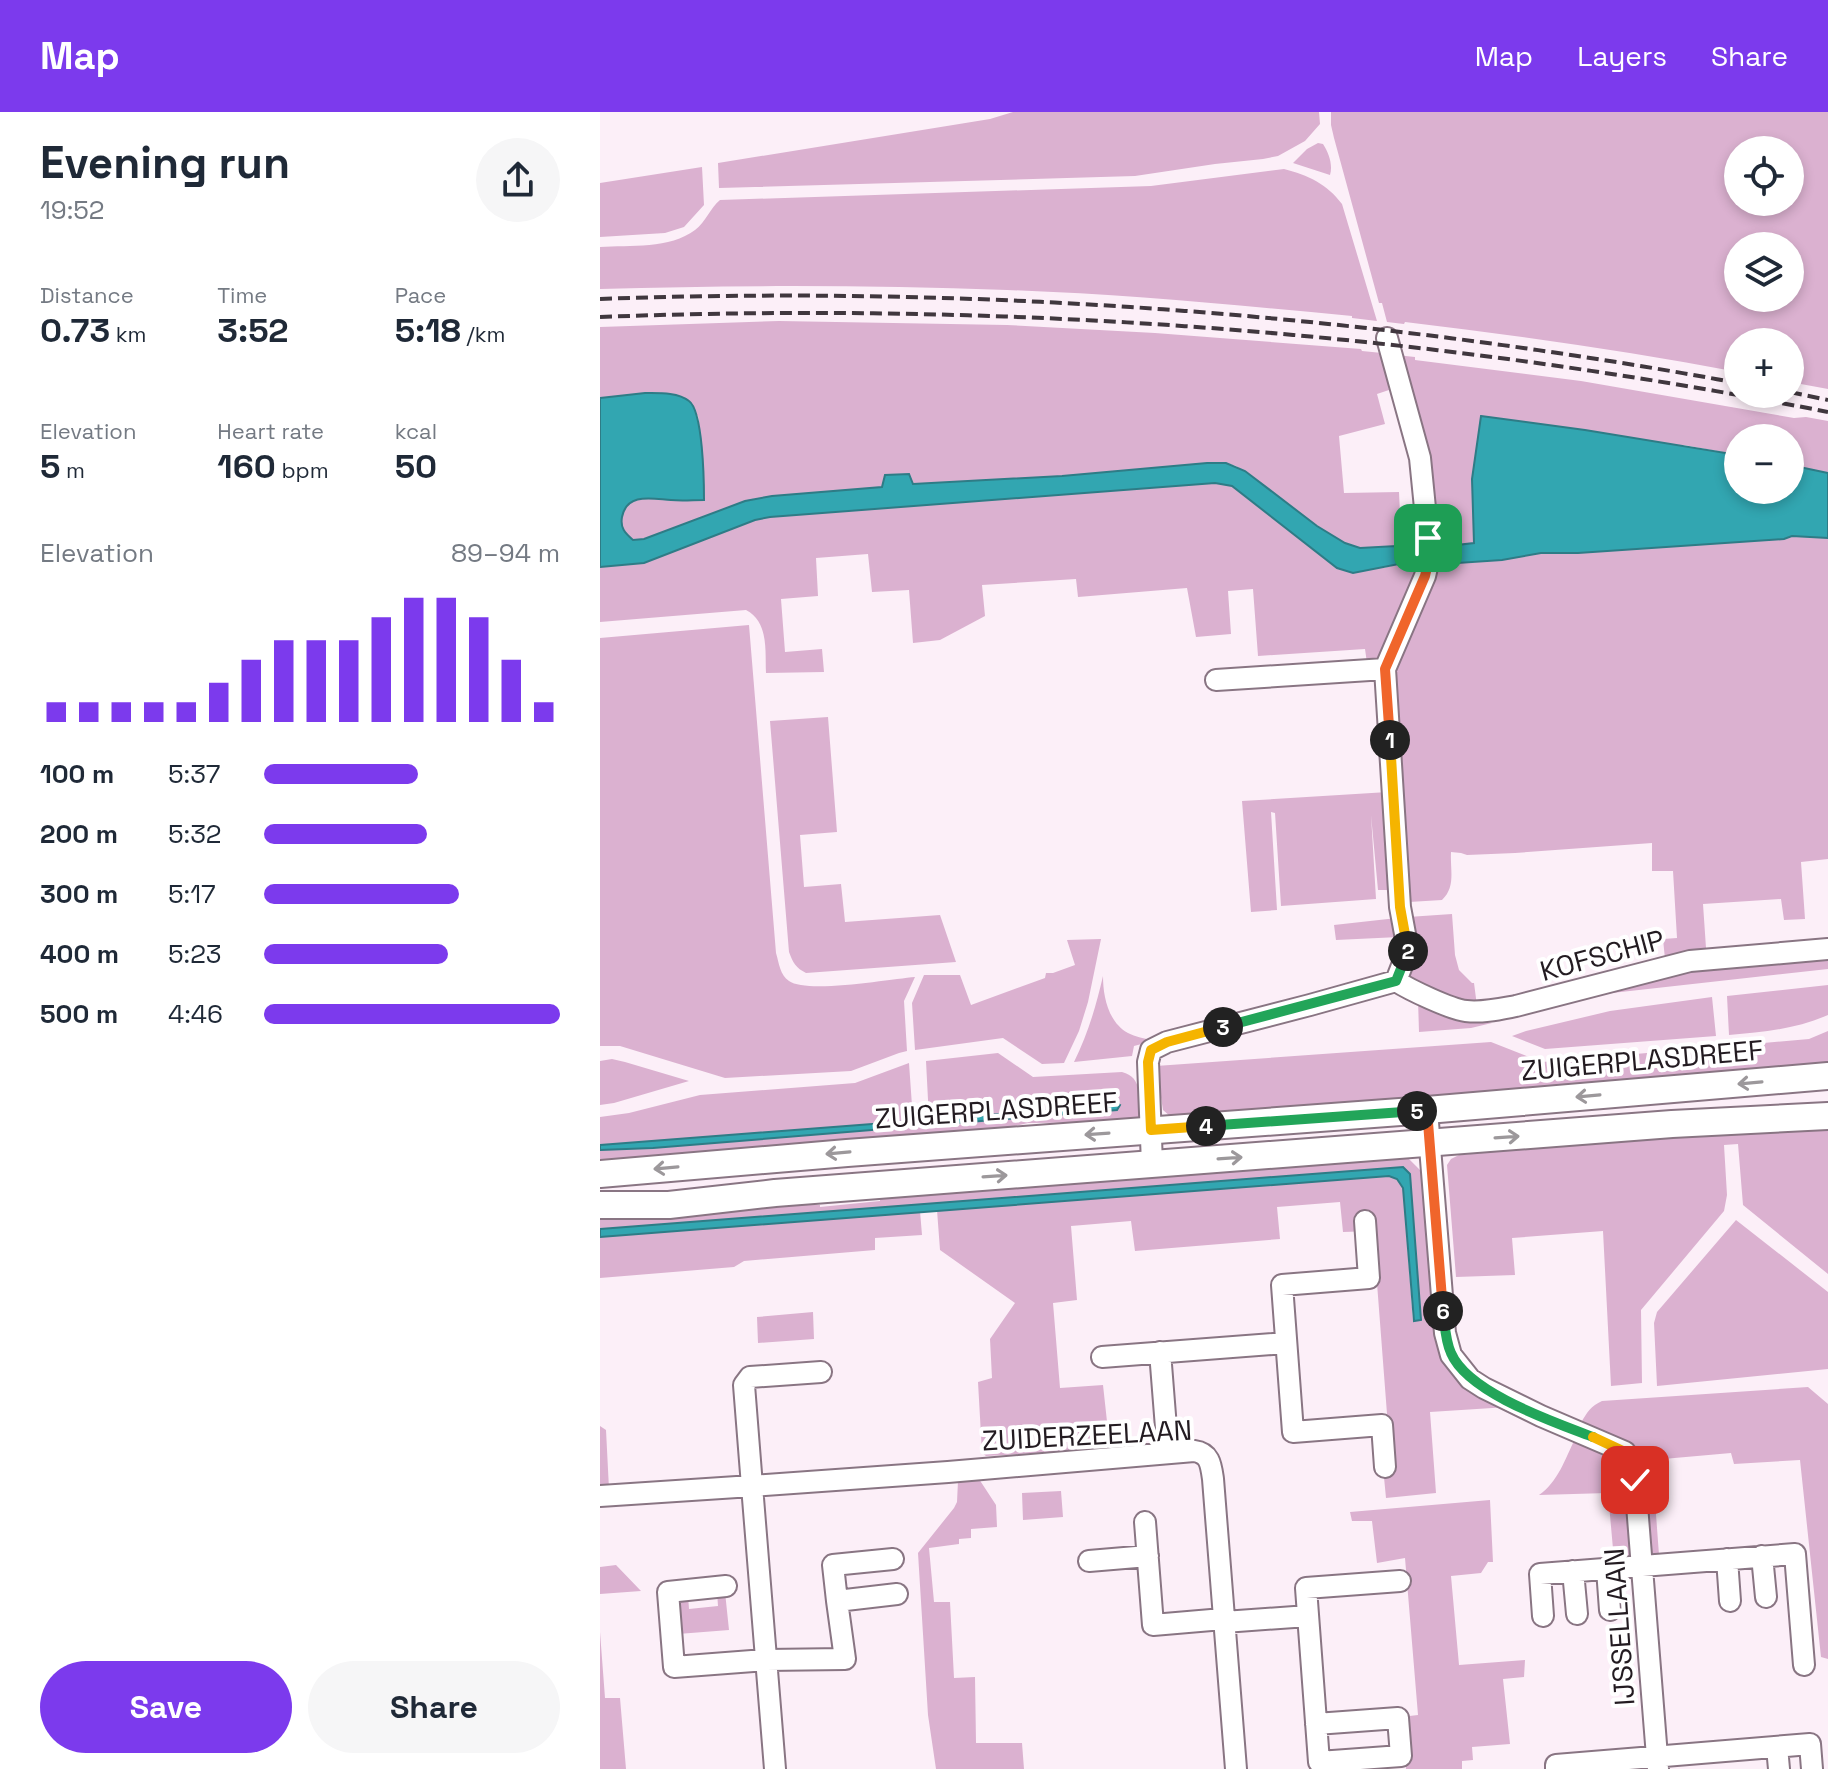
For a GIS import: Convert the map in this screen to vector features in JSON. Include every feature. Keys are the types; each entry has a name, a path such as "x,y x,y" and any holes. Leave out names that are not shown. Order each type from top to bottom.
{"main road":[{"name":"ZUIGERPLASDREEF","path":"600,1174 1828,1076"},
{"path":"600,1205 669,1205 775,1193 1672,1124 1828,1116"}],"street":[{"path":"1152,1164 1148,1062 1151,1050 1167,1042 1396,981 1408,950 1400,907 1385,669 1425,576 1428,538 1420,458 1387,338"},
{"path":"1216,680 1385,669"},
{"name":"KOFSCHIP","path":"1396,981 1463,1011 1489,1011 1690,961 1828,949"},
{"name":"IJSSELLAAN","path":"1427,1110 1445,1333 1451,1355 1470,1379 1484,1388 1625,1452 1635,1480 1658,1763"},
{"path":"1365,1221 1369,1278 1282,1285 1293,1432 1382,1425 1385,1467"},
{"path":"1102,1357 1286,1343"},
{"path":"1160,1352 1168,1453"},
{"path":"775,1769 744,1385 750,1377 821,1372"},
{"name":"ZUIDERZEELAAN","path":"600,1496 1202,1452 1209,1459 1213,1479 1236,1769"},
{"path":"1145,1522 1153,1625 1308,1616"},
{"path":"1543,1616 1540,1574 1795,1554 1804,1665"},
{"path":"1089,1561 1148,1556"},
{"path":"1762,1556 1766,1597"},
{"path":"726,1586 668,1592 674,1667 766,1660 845,1659 833,1565 893,1559"},
{"path":"1727,1559 1730,1601"},
{"path":"1607,1569 1610,1610"},
{"path":"1573,1571 1577,1614"},
{"path":"1316,1724 1306,1588 1400,1581"},
{"path":"837,1601 897,1594"},
{"path":"1556,1769 1556,1765 1743,1760 1777,1747 1810,1744 1812,1769"},
{"path":"1777,1747 1779,1769"}],"shaded area":[{"path":"1013,112 1319,112 1320,124 1305,141 1278,156 1135,176 719,188 718,163 990,119"},
{"path":"1331,112 1828,112 1828,389 1804,385 1804,328 1724,328 1724,369 1530,338 1387,322 1382,303 1379,303 1331,125"},
{"path":"1318,143 1323,144 1329,155 1330,175 1293,163"},
{"path":"702,167 704,205 684,227 665,233 600,237 600,183"},
{"path":"1284,169 1316,181 1342,204 1377,321 1180,300 1007,290 804,286 600,289 600,247 649,245 685,236 699,227 720,200 1151,186"},
{"path":"779,321 1007,325 1155,333 1382,353 1389,390 1377,394 1385,424 1339,436 1344,493 1399,492 1401,535 1419,535 1420,566 1383,656 1367,663 1365,649 1258,656 1253,589 1228,591 1231,634 1196,637 1187,588 1078,597 1076,579 982,585 985,616 940,640 913,643 909,590 872,592 868,554 816,558 818,596 781,599 785,652 822,649 824,672 766,673 762,629 746,610 600,622 600,567 644,563 755,520 1215,483 1232,486 1337,568 1383,568 1399,564 1396,546 1360,548 1345,543 1236,466 1226,463 913,484 909,474 885,476 882,487 772,496 644,539 632,540 624,530 622,517 625,508 637,499 704,500 698,416 682,397 645,393 600,398 600,327"},
{"path":"1396,355 1581,381 1724,408 1828,421 1828,473 1804,468 1804,424 1724,424 1724,452 1684,445 1472,479 1474,543 1457,545 1458,563 1541,553 1578,553 1792,536 1828,538 1828,859 1801,862 1805,919 1784,920 1781,899 1703,904 1706,948 1665,959 1663,939 1677,938 1673,871 1652,871 1652,843 1515,853 1467,855 1451,852 1451,884 1442,900 1409,902 1394,683 1405,642 1429,593"},
{"path":"749,625 776,953 782,972 789,981 813,986 915,977 904,1001 907,1051 851,1071 725,1078 620,1046 600,1046 600,638"},
{"path":"828,717 837,832 800,835 804,887 841,884 845,922 940,915 956,962 806,973 792,959 770,721"},
{"path":"1388,792 1395,890 1378,890 1371,815 1376,899 1281,906 1275,813 1271,812 1277,910 1251,912 1242,801"},
{"path":"1452,914 1459,970 1474,983 1477,1006 1406,981 1408,917"},
{"path":"1397,918 1399,937 1336,940 1334,925"},
{"path":"1101,939 1088,1002 1064,1063 1042,1064 1003,1038 915,1050 912,1003 924,975 960,975 971,1005 1045,978 1046,973 1075,965 1067,940"},
{"path":"1828,955 1828,969 1603,994 1684,970"},
{"path":"1103,976 1106,1000 1116,1022 1128,1033 1153,1041 1134,1046 1132,1056 1074,1062 1091,1020"},
{"path":"1828,985 1828,1015 1792,1027 1729,1035 1727,996"},
{"path":"1712,997 1716,1036 1545,1049 1512,1036 1610,1011"},
{"path":"1418,999 1453,1017 1492,1023 1419,1032"},
{"path":"1828,1031 1828,1067 1171,1117 1163,1110 1156,1066 1491,1042 1542,1062 1717,1047 1718,1057 1731,1056 1730,1046 1809,1039"},
{"path":"998,1053 1033,1077 1122,1072 1129,1075 1137,1084 1138,1122 1028,1123 987,1132 600,1162 600,1117 700,1095 855,1083 909,1063 913,1120 929,1119 926,1061"},
{"path":"612,1059 689,1081 600,1105 600,1061"},
{"path":"1828,1122 1828,1274 1743,1205 1738,1144 1724,1145 1727,1195 1724,1211 1641,1310 1642,1383 1611,1386 1603,1231 1512,1238 1515,1275 1456,1277 1447,1165 1459,1155"},
{"path":"1406,1156 1421,1171 1424,1182 1447,1365 1463,1384 1508,1407 1430,1412 1436,1493 1386,1498 1383,1467 1391,1466 1373,1231 1343,1232 1340,1202 1277,1207 1280,1239 1135,1251 1131,1221 1071,1226 1077,1300 1053,1303 1060,1388 1103,1385 1110,1449 986,1456 982,1453 978,1382 992,1378 990,1339 1015,1303 940,1250 937,1210 1389,1176 1397,1178 1403,1188 1413,1321 1420,1320 1403,1167 600,1229 600,1209 769,1203 820,1207 880,1201 880,1196"},
{"path":"920,1211 922,1235 875,1238 875,1250 744,1261 734,1267 600,1278 600,1237"},
{"path":"1736,1220 1828,1292 1828,1369 1657,1386 1654,1323 1657,1312"},
{"path":"813,1312 814,1339 758,1343 757,1317"},
{"path":"1808,1387 1828,1404 1828,1659 1821,1657 1800,1460 1734,1464 1731,1453 1652,1460 1659,1555 1651,1556 1623,1442 1581,1423 1590,1410 1602,1401"},
{"path":"600,1426 606,1430 609,1489 600,1490"},
{"path":"1575,1439 1608,1457 1621,1475 1632,1559 1614,1560 1608,1493 1539,1495 1556,1477"},
{"path":"979,1479 996,1505 997,1527 971,1529 971,1538 959,1539 959,1544 929,1548 934,1602 950,1602 954,1678 975,1677 976,1743 1022,1743 1024,1769 936,1769 928,1715 918,1553 954,1508 958,1481"},
{"path":"1061,1491 1063,1517 1023,1520 1022,1493"},
{"path":"1490,1500 1493,1562 1488,1562 1481,1573 1451,1576 1459,1665 1525,1660 1524,1677 1503,1679 1510,1744 1472,1747 1473,1760 1462,1761 1462,1769 1406,1769 1401,1717 1418,1715 1405,1558 1377,1563 1372,1521 1352,1521 1350,1512"},
{"path":"616,1565 641,1591 600,1594 600,1567"},
{"path":"717,1592 725,1592 729,1630 678,1634 678,1595 688,1595 689,1609 718,1606"},
{"path":"600,1632 605,1698 620,1698 626,1769 600,1769"}],"water":[{"path":"645,393 679,396 694,407 702,447 704,500 635,500 625,509 622,517 624,530 633,540 644,539 745,501 882,487 885,475 909,474 913,484 1226,463 1245,471 1317,526 1345,543 1360,548 1396,546 1399,564 1353,573 1337,568 1232,486 1215,483 770,517 644,563 600,567 600,398"},
{"path":"1481,416 1724,453 1724,504 1804,504 1804,468 1828,473 1828,538 1792,536 1578,553 1541,553 1458,563 1457,545 1474,543 1472,479"},
{"path":"1120,1105 1117,1110 600,1150 600,1145"},
{"path":"1403,1167 1410,1174 1421,1320 1414,1321 1403,1188 1397,1179 1389,1176 600,1237 600,1229"}],"railway":[{"path":"600,299 886,297 1029,301 1171,310 1314,322 1456,339 1724,381"},
{"path":"600,317 754,313 908,314 1217,328 1523,361 1676,384 1828,412"},
{"path":"1804,395 1828,400"}],"route":[{"path":"1428,538 1425,576 1385,669 1400,907 1408,950 1396,981 1167,1042 1151,1050 1148,1062 1151,1130 1427,1110 1445,1333 1451,1355 1470,1379 1484,1388 1625,1452 1635,1480"}]}
